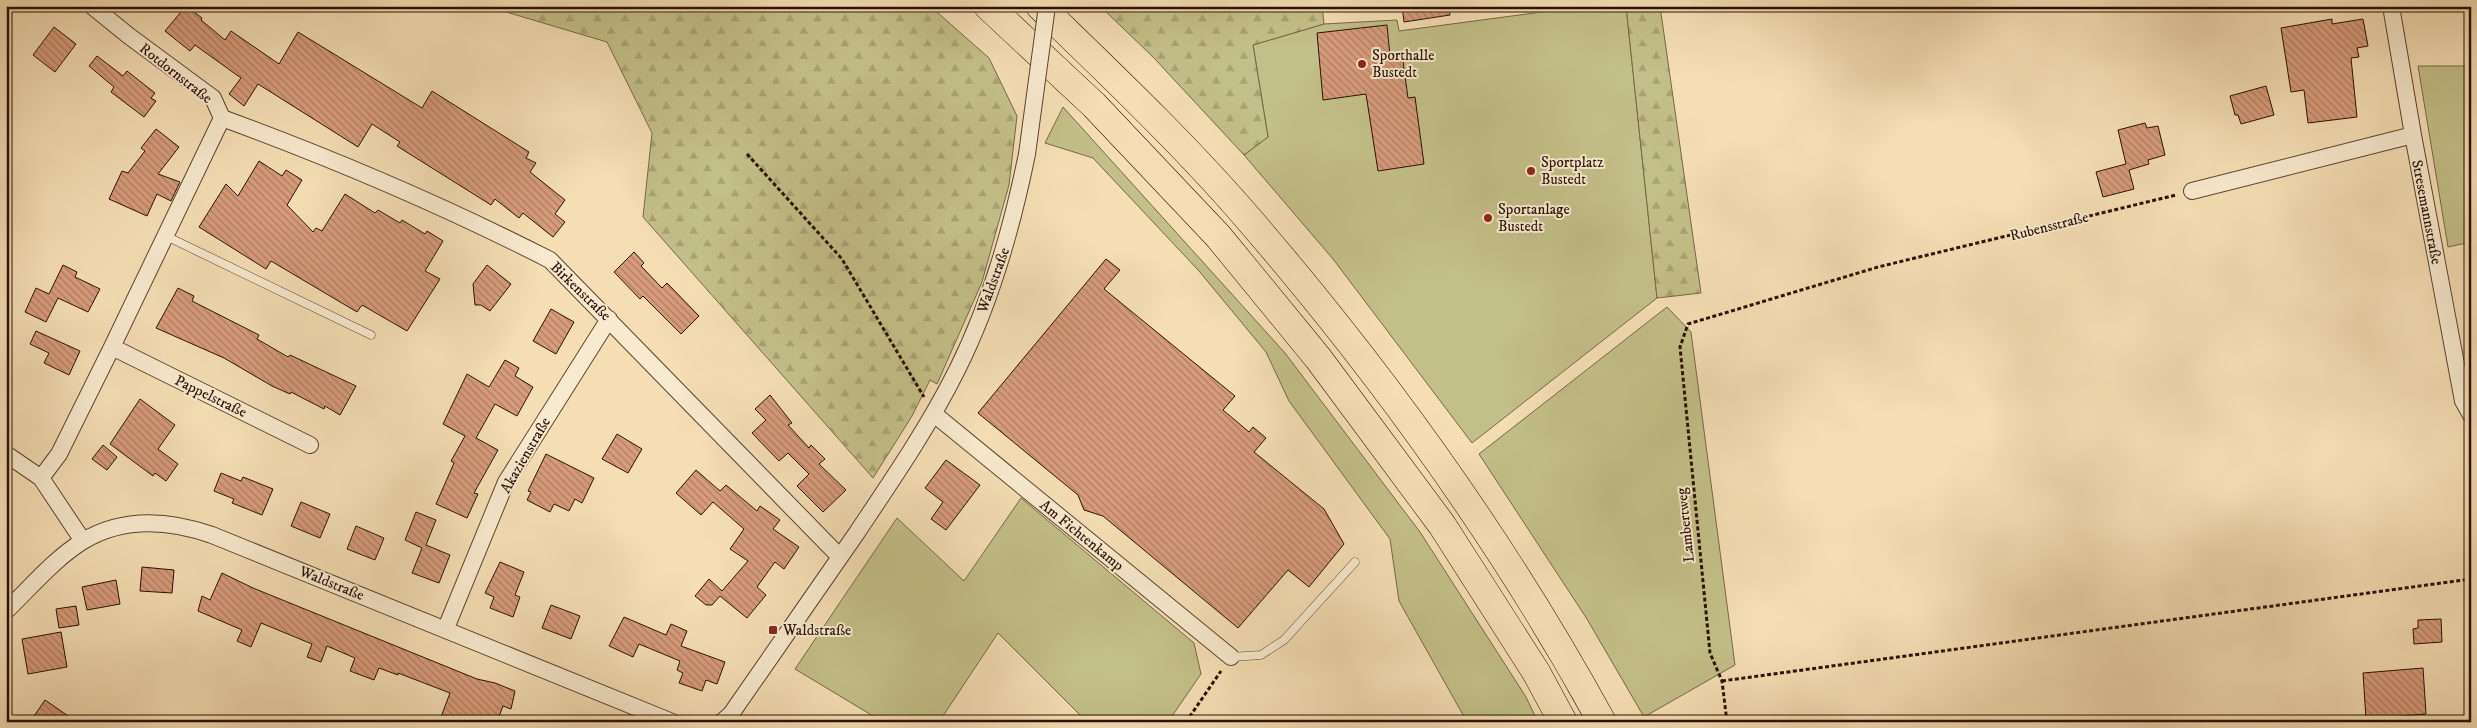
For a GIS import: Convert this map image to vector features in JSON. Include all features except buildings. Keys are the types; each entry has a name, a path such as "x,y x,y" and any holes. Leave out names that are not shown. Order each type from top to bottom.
{"highway":[{"path":"988,6 1094,105 1204,221 1318,358 1442,525 1536,672 1563,722"},
{"path":"1040,6 1116,80 1245,215 1348,340 1469,502 1562,648 1602,722"}],"street":[{"name":"Rotdornstraße","path":"41,478 59,454 222,118 213,98 92,6"},
{"name":"Waldstraße","path":"722,722 730,714 914,448 958,368 1002,258 1027,154 1047,6"},
{"name":"Stresemannstraße","path":"2391,6 2463,401 2471,415"},
{"name":"Birkenstraße","path":"222,118 313,152 502,236 550,260 609,318 840,557"},
{"path":"2192,191 2413,135"},
{"name":"Akazienstraße","path":"446,628 506,482 609,318"},
{"name":"Pappelstraße","path":"112,347 310,445"},
{"name":"Am Fichtenkamp","path":"934,414 1231,657"},
{"path":"6,454 41,478 83,541"},
{"name":"Waldstraße","path":"6,611 83,541 106,531 135,524 160,522 183,525 212,534 446,628 672,722"}],"lane":[{"path":"166,236 371,336"},
{"path":"1231,657 1261,655 1284,640 1355,562"}],"path":[{"path":"747,154 842,259 909,368 934,414"},
{"name":"Rubensstraße","path":"1688,324 1878,267 2192,191"},
{"name":"Lambertweg","path":"1688,324 1680,347 1696,520 1710,653 1722,681 1727,722"},
{"path":"1722,681 2471,579"},
{"path":"1186,722 1231,657"}],"green space":[{"path":"486,6 930,6 989,58 1017,116 1009,185 982,282 937,384 930,380 912,416 873,478 643,217 652,133 607,42"},
{"path":"1100,6 1322,6 1324,24 1253,45 1268,137 1244,155 1154,58"},
{"name":"Sportanlage Bustedt","path":"1587,6 1626,6 1657,298 1472,443 1333,259 1244,155 1268,137 1253,45 1324,24 1397,20 1399,31"},
{"path":"1626,6 1660,6 1701,293 1657,298"},
{"path":"2418,66 2471,66 2471,242 2448,247"},
{"path":"1063,107 1285,353 1420,532 1526,697 1538,722 1467,722 1399,601 1390,539 1289,401 1266,352 1199,271 1093,158 1045,143"},
{"path":"1667,307 1691,332 1735,665 1644,717 1587,619 1479,454"},
{"path":"1021,498 1194,643 1201,674 1168,722 1087,722 998,633 939,722 883,722 795,669 897,518 964,581"}],"place":[{"name":"Sporthalle Bustedt","path":"1362,64"},
{"name":"Sportplatz Bustedt","path":"1531,171"},
{"name":"Sportanlage Bustedt","path":"1488,218"},
{"name":"Waldstraße","path":"773,630"}]}
